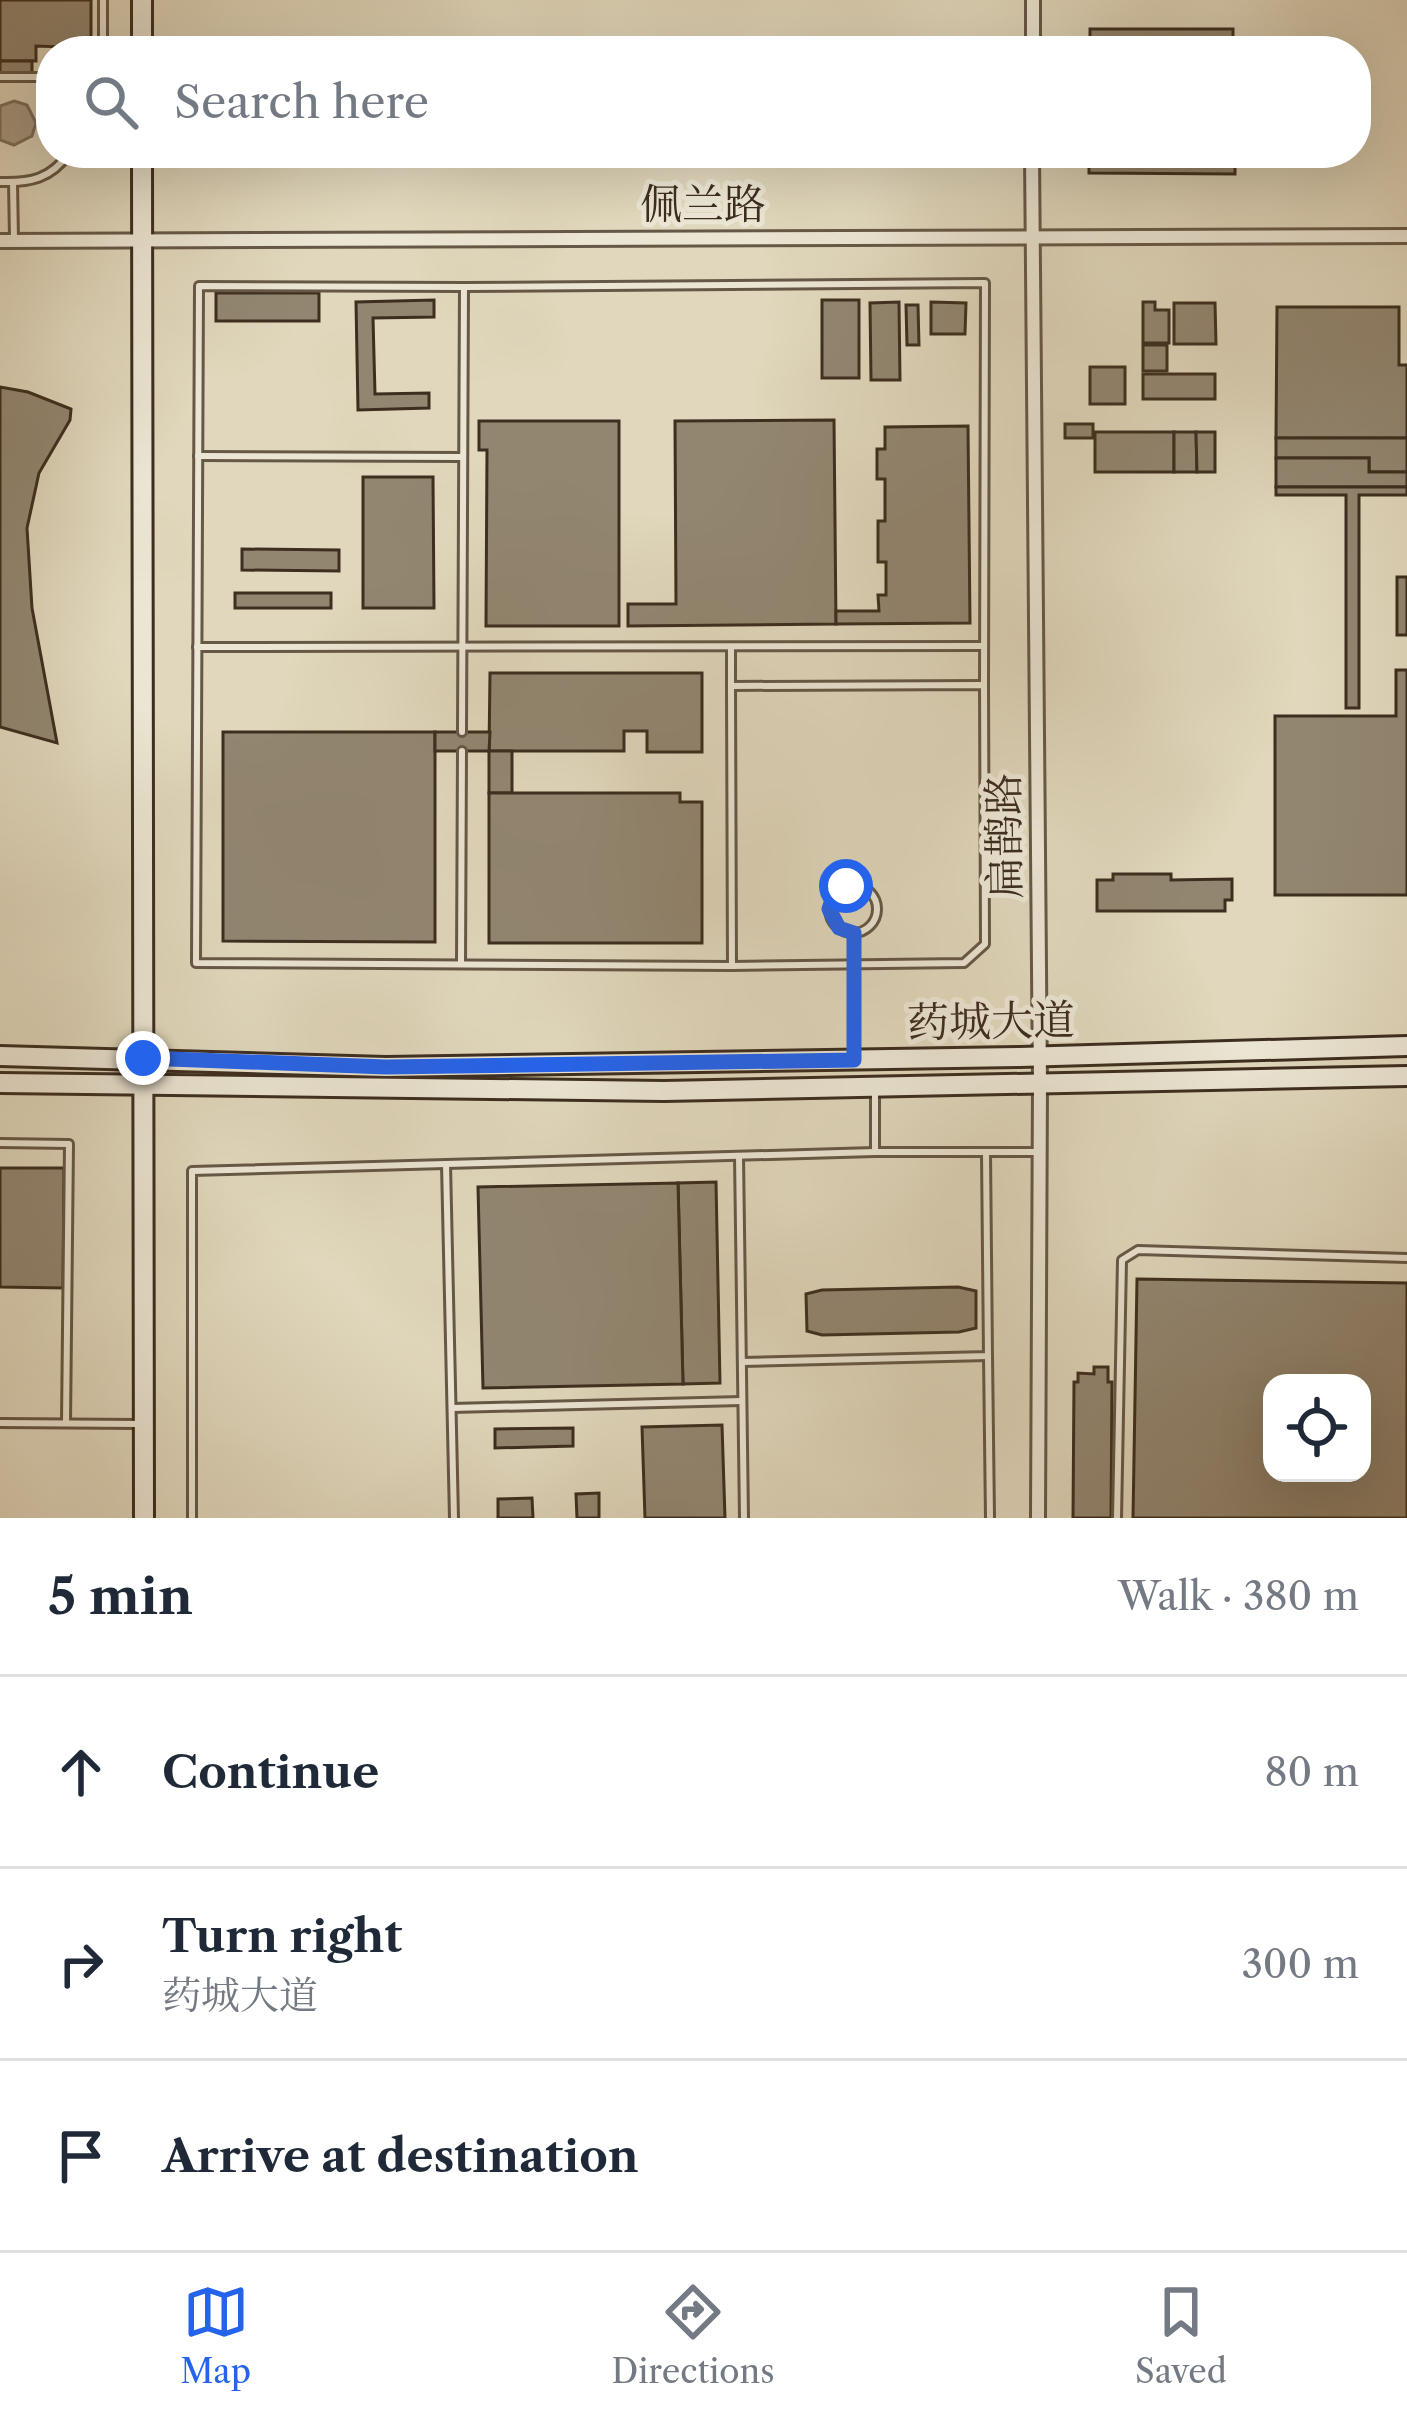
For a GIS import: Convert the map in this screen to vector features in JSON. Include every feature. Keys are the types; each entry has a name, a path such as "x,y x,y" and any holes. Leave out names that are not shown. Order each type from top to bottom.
{"main road":[{"path":"142,0 142,36"},
{"path":"142,168 144,1518"},
{"name":"药城大道","path":"0,1056 386,1067 1407,1046"},
{"name":"药城大道","path":"0,1083 664,1090 1407,1076"}],"street":[{"path":"1033,36 1034,0"},
{"name":"扁鹊路","path":"1032,168 1040,1083 1038,1518"},
{"name":"佩兰路","path":"7,241 1407,236"}],"lane":[{"path":"103,0 103,36"},
{"path":"0,77 36,77"},
{"path":"0,192 46,176 54,168"},
{"path":"0,182 14,187"},
{"path":"7,241 14,187"},
{"path":"986,284 985,944 964,963 196,963 199,286 464,287 986,284"},
{"path":"462,732 464,287"},
{"path":"198,456 463,458"},
{"path":"731,646 732,966"},
{"path":"197,647 984,646"},
{"path":"731,686 984,685"},
{"path":"461,964 462,751"},
{"path":"854,884 868,889 878,909 873,923 854,933 839,928 829,909 839,889 854,884"},
{"path":"854,933 854,1060"},
{"path":"875,1086 875,1152"},
{"path":"0,1143 69,1144 66,1423"},
{"path":"192,1518 192,1172 875,1152 1040,1152"},
{"path":"986,1152 990,1518"},
{"path":"739,1156 744,1518"},
{"path":"446,1164 454,1518"},
{"path":"1117,1518 1122,1260 1138,1250 1407,1258"},
{"path":"742,1362 988,1356"},
{"path":"452,1408 742,1401"},
{"path":"0,1423 143,1424"}],"shaded area":[{"path":"14,101 27,105 36,123 32,136 14,145 0,140 0,106"}],"building":[{"path":"0,0 91,0 91,36 36,36 36,61 0,61"},
{"path":"1090,29 1233,29 1233,36 1090,36"},
{"path":"0,61 32,61 32,74 0,74"},
{"path":"1089,168 1235,168 1235,174 1089,173"},
{"path":"216,293 319,293 319,321 216,321"},
{"path":"434,300 434,317 373,318 375,394 429,393 429,408 358,410 356,302"},
{"path":"822,300 859,300 859,378 822,378"},
{"path":"899,302 900,380 871,380 870,303"},
{"path":"931,302 966,303 965,334 931,334"},
{"path":"1143,302 1155,302 1155,310 1169,310 1169,343 1143,343"},
{"path":"1174,303 1215,303 1216,344 1174,344"},
{"path":"906,305 918,305 919,345 907,345"},
{"path":"1277,307 1399,307 1399,365 1407,365 1407,438 1276,438"},
{"path":"1143,345 1167,345 1167,371 1143,371"},
{"path":"1090,367 1125,367 1125,404 1090,404"},
{"path":"1143,374 1215,374 1215,399 1143,399"},
{"path":"0,387 71,409 70,420 39,473 27,528 32,608 57,743 0,727"},
{"path":"834,420 836,624 628,626 628,604 676,604 675,421"},
{"path":"479,421 619,421 619,626 486,626 487,450 479,450"},
{"path":"1065,424 1093,424 1093,438 1065,438"},
{"path":"968,426 970,623 836,624 836,611 879,611 878,595 886,595 886,562 878,562 885,479 877,479 877,449 885,449 885,427"},
{"path":"1095,432 1174,432 1174,472 1095,472"},
{"path":"1174,432 1196,432 1197,472 1174,472"},
{"path":"1196,432 1215,432 1215,472 1197,472"},
{"path":"1276,438 1407,438 1407,472 1369,472 1369,458 1276,458"},
{"path":"1276,458 1369,458 1369,472 1407,472 1407,487 1276,487"},
{"path":"363,477 433,477 434,608 363,608"},
{"path":"1276,487 1407,487 1407,495 1359,495 1359,708 1346,708 1346,495 1276,495"},
{"path":"242,549 339,550 339,571 242,570"},
{"path":"1397,577 1407,577 1407,635 1397,635"},
{"path":"235,593 331,593 331,608 235,608"},
{"path":"1396,670 1407,670 1407,895 1275,895 1275,716 1396,716"},
{"path":"490,673 702,673 702,752 647,752 647,731 624,731 624,751 489,751"},
{"path":"223,732 435,732 435,942 223,941"},
{"path":"435,732 490,732 489,751 435,751"},
{"path":"489,751 512,751 512,793 489,793"},
{"path":"489,793 680,793 680,802 702,802 702,943 489,943"},
{"path":"1113,874 1232,879 1232,900 1225,900 1225,911 1097,911 1097,880 1113,880"},
{"path":"0,1168 64,1168 63,1288 0,1287"},
{"path":"716,1182 720,1383 683,1384 678,1183"},
{"path":"678,1183 683,1384 483,1388 478,1187"},
{"path":"1137,1279 1407,1283 1407,1518 1133,1518"},
{"path":"958,1287 976,1291 976,1328 822,1335 807,1331 806,1294"},
{"path":"1094,1367 1108,1367 1108,1382 1112,1382 1111,1518 1073,1518 1074,1382 1078,1382 1078,1373 1094,1374"},
{"path":"722,1425 725,1518 645,1518 642,1427"},
{"path":"573,1428 573,1446 495,1448 495,1429"},
{"path":"599,1493 599,1518 577,1518 576,1494"},
{"path":"532,1498 533,1518 498,1518 498,1499"}],"route":[{"path":"143,1058 386,1067 854,1060 854,933 839,928 829,909 834,895 846,886"}]}
